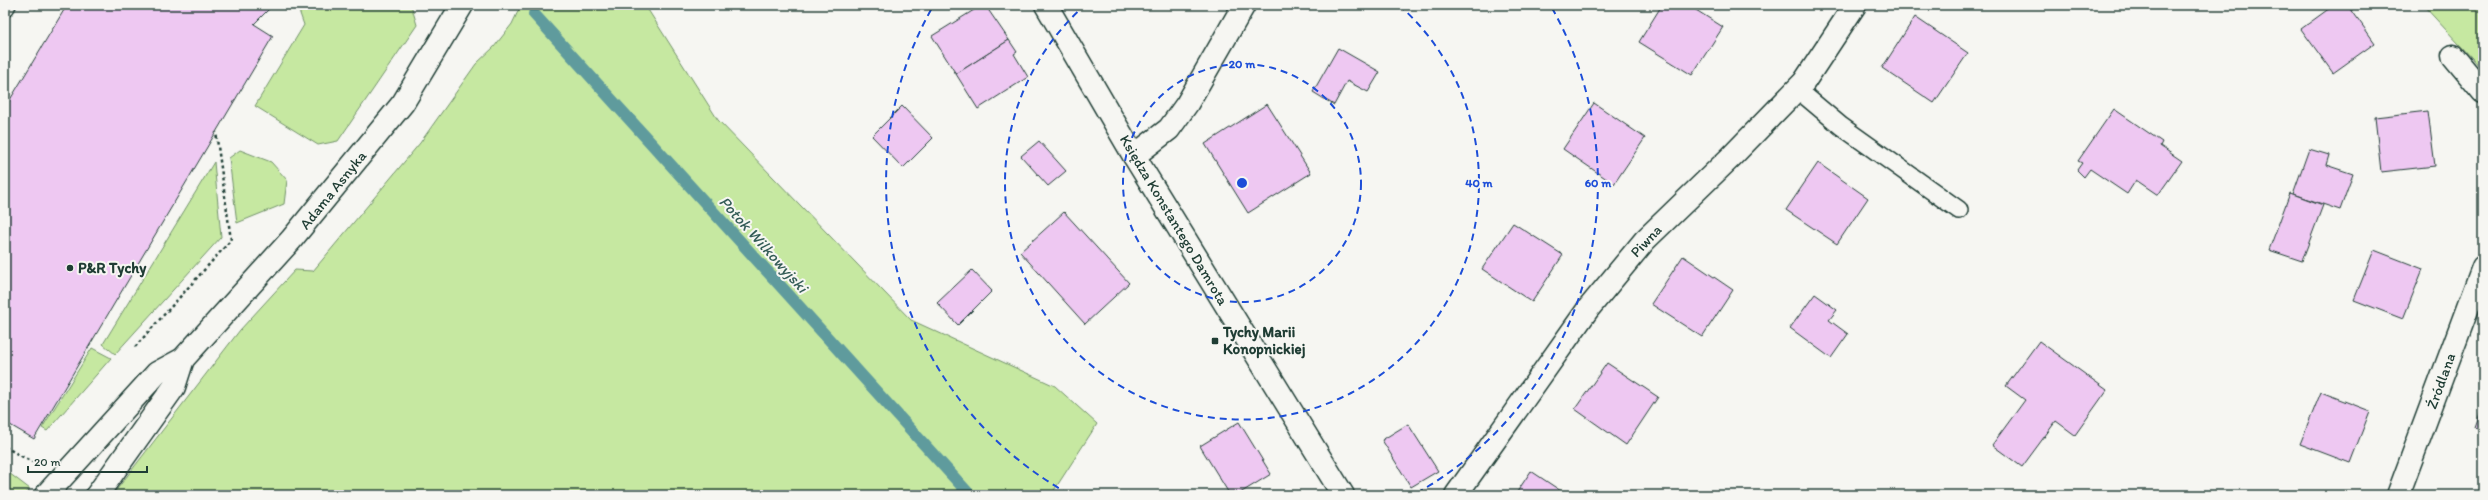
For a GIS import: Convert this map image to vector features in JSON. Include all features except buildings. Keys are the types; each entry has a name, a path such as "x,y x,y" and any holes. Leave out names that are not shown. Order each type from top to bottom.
{"street":[{"name":"Księdza Konstantego Damrota","path":"1046,5 1134,156 1343,495"},
{"path":"1134,156 1168,129 1182,110 1244,5"},
{"name":"Piwna","path":"1456,495 1588,309 1645,240 1797,89 1855,5"},
{"name":"Adama Asnyka","path":"46,495 157,373 183,359 291,240 403,103 458,6"},
{"path":"2454,56 2483,92"},
{"name":"Źródlana","path":"2398,495 2483,266"},
{"name":"Adama Asnyka","path":"97,495 174,387 183,359"}],"lane":[{"path":"1797,89 1841,126 1959,210"}],"path":[{"path":"132,350 231,240 216,132"},
{"path":"32,462 37,457"}],"green space":[{"path":"297,5 411,5 417,25 338,141 318,145 255,106 304,25"},
{"path":"521,5 645,5 718,120 911,320 1055,386 1097,424 1051,495 115,495 114,493 240,330 295,270 313,271 420,143 476,64 494,47 512,24"},
{"path":"2423,5 2483,5 2483,70"},
{"path":"240,150 271,162 287,180 284,204 237,223 229,158"},
{"path":"214,162 221,237 115,354 103,344"},
{"path":"92,348 111,358 47,431 42,428"},
{"path":"5,470 30,489 23,495 13,495 5,486"}],"waterway":[{"name":"Potok Wilkowyjski","path":"534,14 970,495"}],"place":[{"name":"P&R Tychy","path":"70,268"},
{"name":"Tychy Marii Konopnickiej","path":"1215,341"}]}
